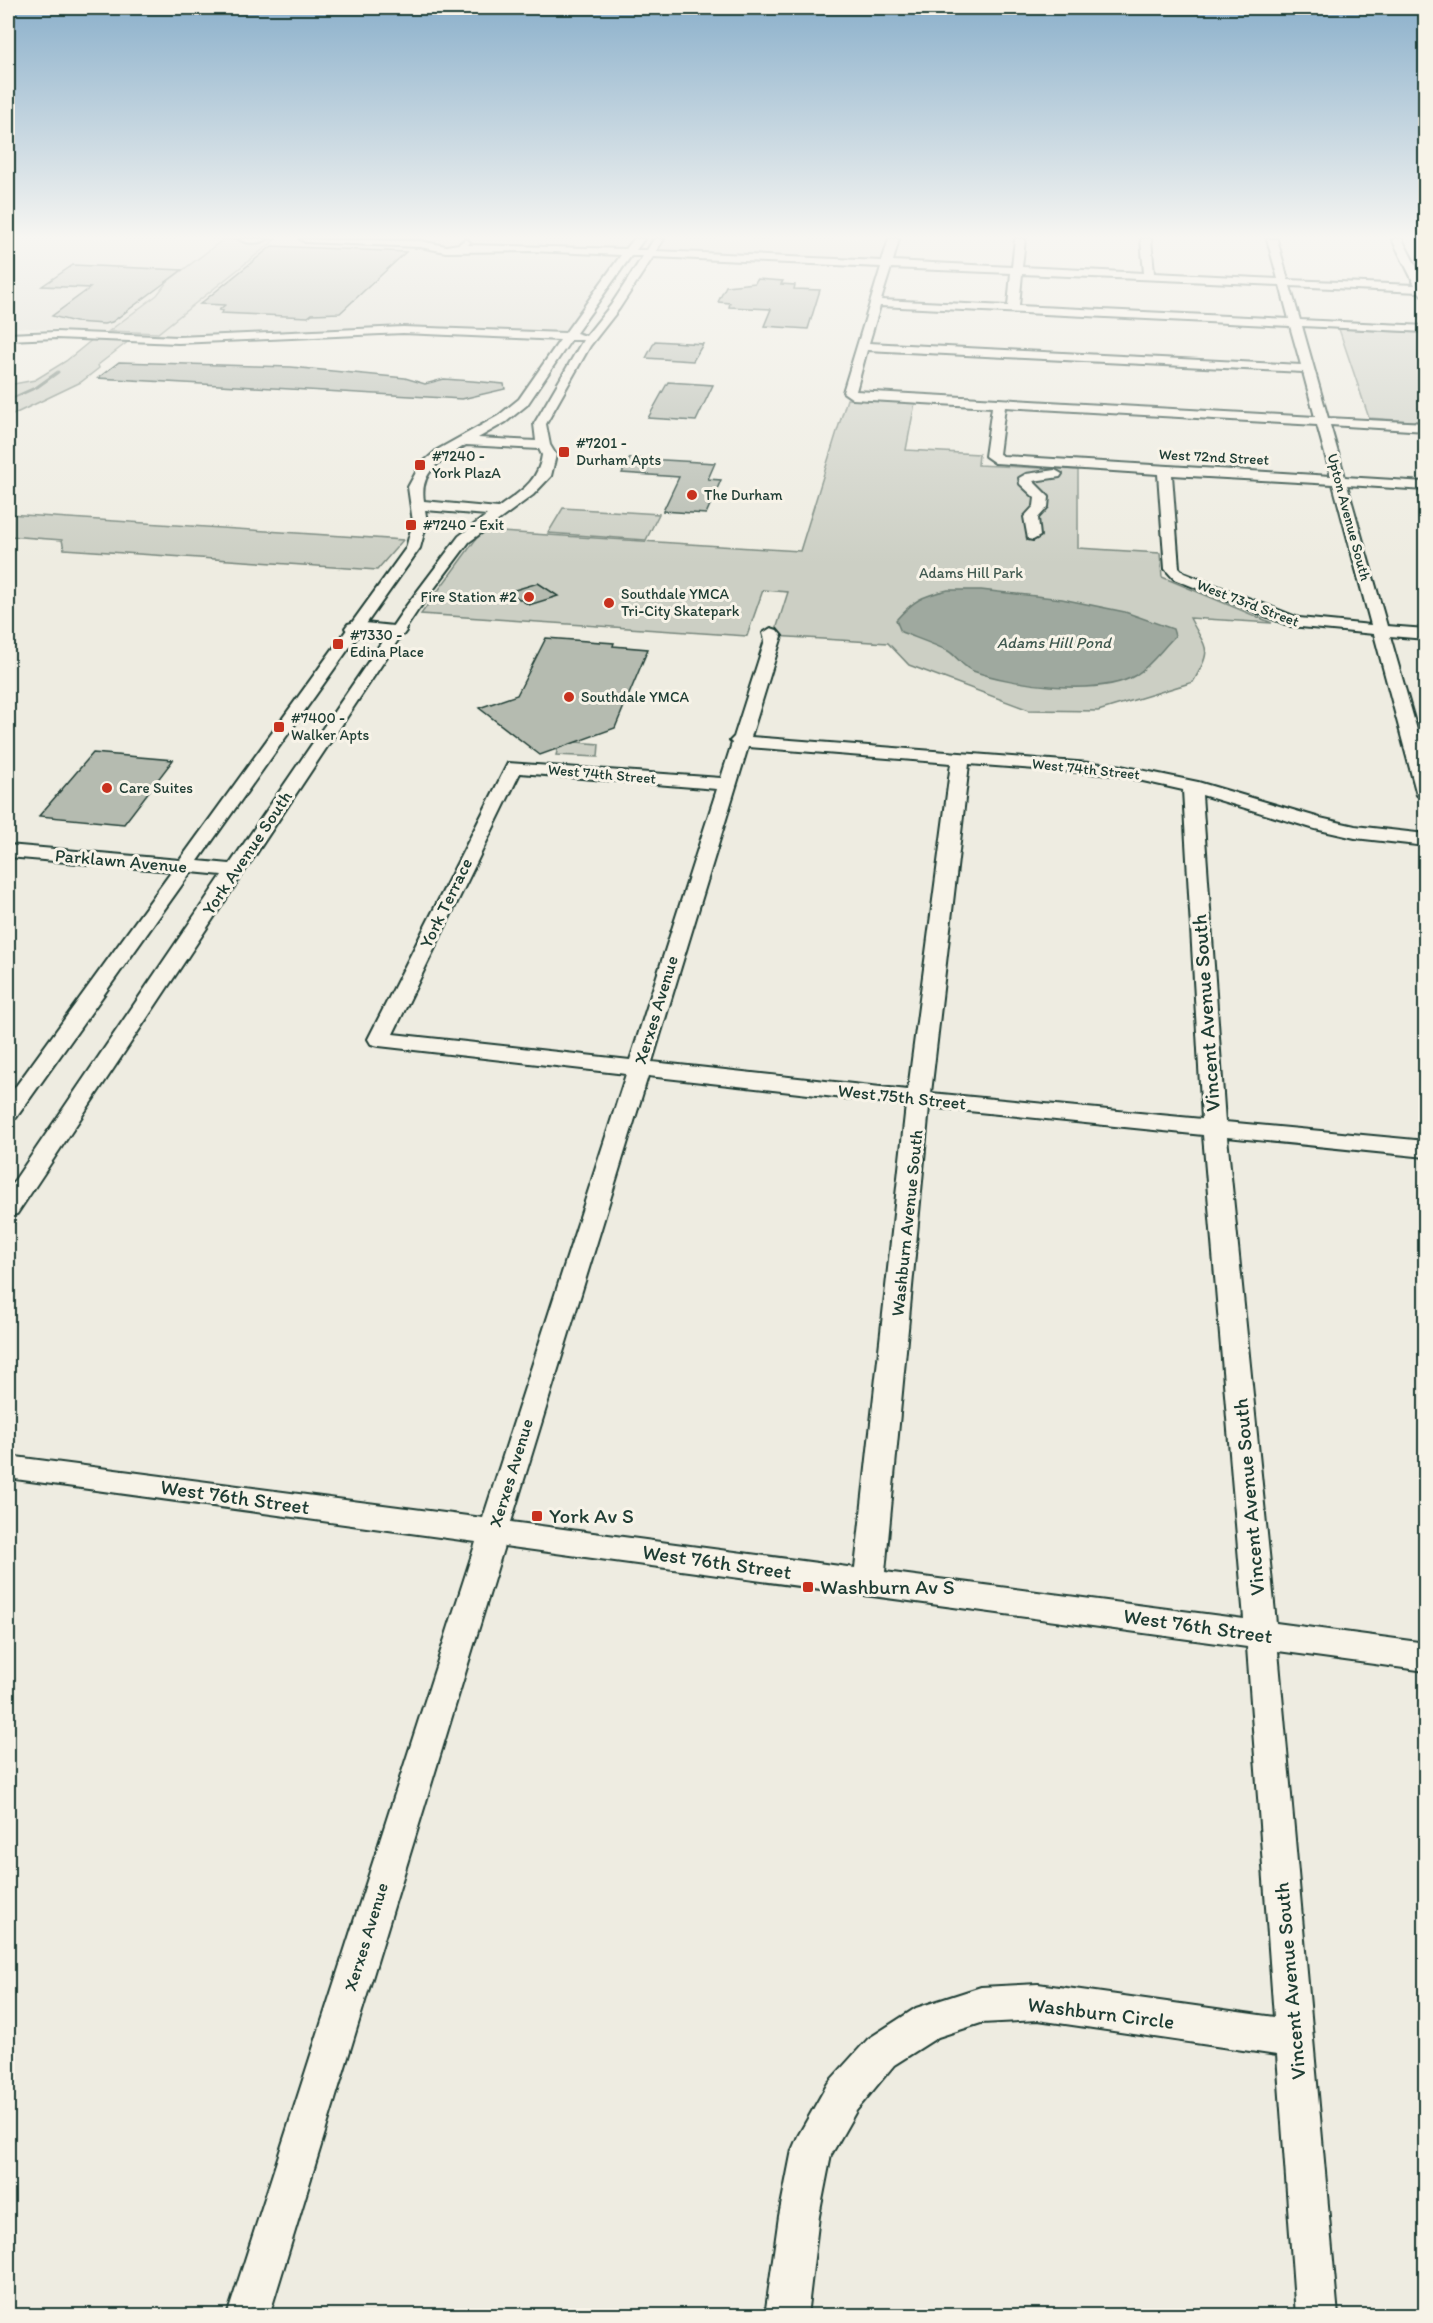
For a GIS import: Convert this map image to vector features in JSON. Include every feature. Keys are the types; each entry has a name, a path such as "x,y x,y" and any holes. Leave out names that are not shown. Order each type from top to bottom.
{"main road":[{"path":"355,628 396,631"}],"street":[{"path":"8,1113 413,548 420,522 415,487 425,468 442,453 502,419 523,402 562,347"},
{"name":"York Avenue South","path":"8,1208 396,631 455,551 482,524 528,492 546,473 549,455 543,445 540,424 586,347"},
{"path":"863,347 850,394 1425,427"},
{"path":"890,347 1309,369"},
{"name":"Upton Avenue South","path":"1303,347 1425,795"},
{"name":"West 72nd Street","path":"999,404 992,456 1000,460 1425,486"},
{"path":"464,441 504,441 543,445"},
{"path":"1034,536 1031,517 1041,507 1042,497 1025,481 1026,478 1056,474 1062,471 1062,465"},
{"name":"West 73rd Street","path":"1165,471 1172,569 1179,576 1296,623 1425,634"},
{"path":"416,505 501,512"},
{"name":"Xerxes Avenue","path":"248,2316 774,636 771,633"},
{"name":"West 74th Street","path":"740,741 1116,770 1192,786 1315,823 1355,832 1425,840"},
{"name":"Washburn Avenue South","path":"869,1582 919,1099 961,757"},
{"name":"West 74th Street","path":"514,767 726,784"},
{"name":"York Terrace","path":"379,1039 514,767"},
{"name":"Vincent Avenue South","path":"1192,786 1214,1128 1260,1635 1317,2316"},
{"name":"Parklawn Avenue","path":"8,851 235,870"},
{"name":"West 75th Street","path":"379,1039 919,1099 1425,1149"},
{"name":"West 76th Street","path":"8,1467 1425,1657"},
{"name":"Washburn Circle","path":"786,2316 799,2216 813,2150 842,2097 881,2052 929,2021 981,2005 1038,2002 1295,2039"}],"green space":[{"path":"83,347 121,347 81,382 8,417 8,385 35,380 66,361"},
{"path":"1345,347 1425,347 1425,422 1369,418"},
{"name":"Adams Hill Park","path":"847,399 915,403 906,450 979,454 978,465 1078,470 1078,548 1160,553 1162,577 1272,623 1190,618 1205,649 1204,662 1193,682 1098,711 1029,710 909,665 888,643 774,636 788,592 763,590 747,636 421,614 476,539 485,531 800,551"},
{"path":"563,508 659,514 646,540 548,533"},
{"path":"8,514 403,540 377,570 64,549 62,540 8,536"},
{"path":"576,742 599,744 598,757 556,755 558,748"}],"water":[{"name":"Adams Hill Pond","path":"948,590 981,590 1062,599 1125,612 1173,629 1175,636 1152,662 1136,675 1120,682 1079,687 1009,681 973,671 948,651 901,632 896,620 908,608 931,594"}],"building":[{"path":"652,347 701,347 693,361 646,358"},
{"path":"119,362 291,367 405,378 425,384 444,379 504,384 505,389 462,399 98,378"},
{"path":"668,382 713,385 696,421 648,418"},
{"name":"The Durham","path":"630,458 715,463 708,479 721,480 706,514 663,511 679,477 622,473"},
{"name":"Fire Station #2","path":"538,583 558,596 529,605 508,592"},
{"name":"Southdale YMCA","path":"546,638 614,643 613,646 648,649 615,728 540,755 479,708 517,695"},
{"name":"Care Suites","path":"93,753 173,760 124,824 39,816"}],"waterway":[{"path":"8,400 37,387 58,372"}],"place":[{"name":"#7201 - Durham Apts","path":"564,452"},
{"name":"#7240 - York PlazA","path":"420,465"},
{"name":"The Durham","path":"692,495"},
{"name":"#7240 - Exit","path":"411,525"},
{"name":"Fire Station #2","path":"529,597"},
{"name":"Southdale YMCA Tri-City Skatepark","path":"609,603"},
{"name":"#7330 - Edina Place","path":"338,644"},
{"name":"Southdale YMCA","path":"569,697"},
{"name":"#7400 - Walker Apts","path":"279,727"},
{"name":"Care Suites","path":"107,788"},
{"name":"York Av S","path":"537,1516"},
{"name":"Washburn Av S","path":"808,1587"}]}
